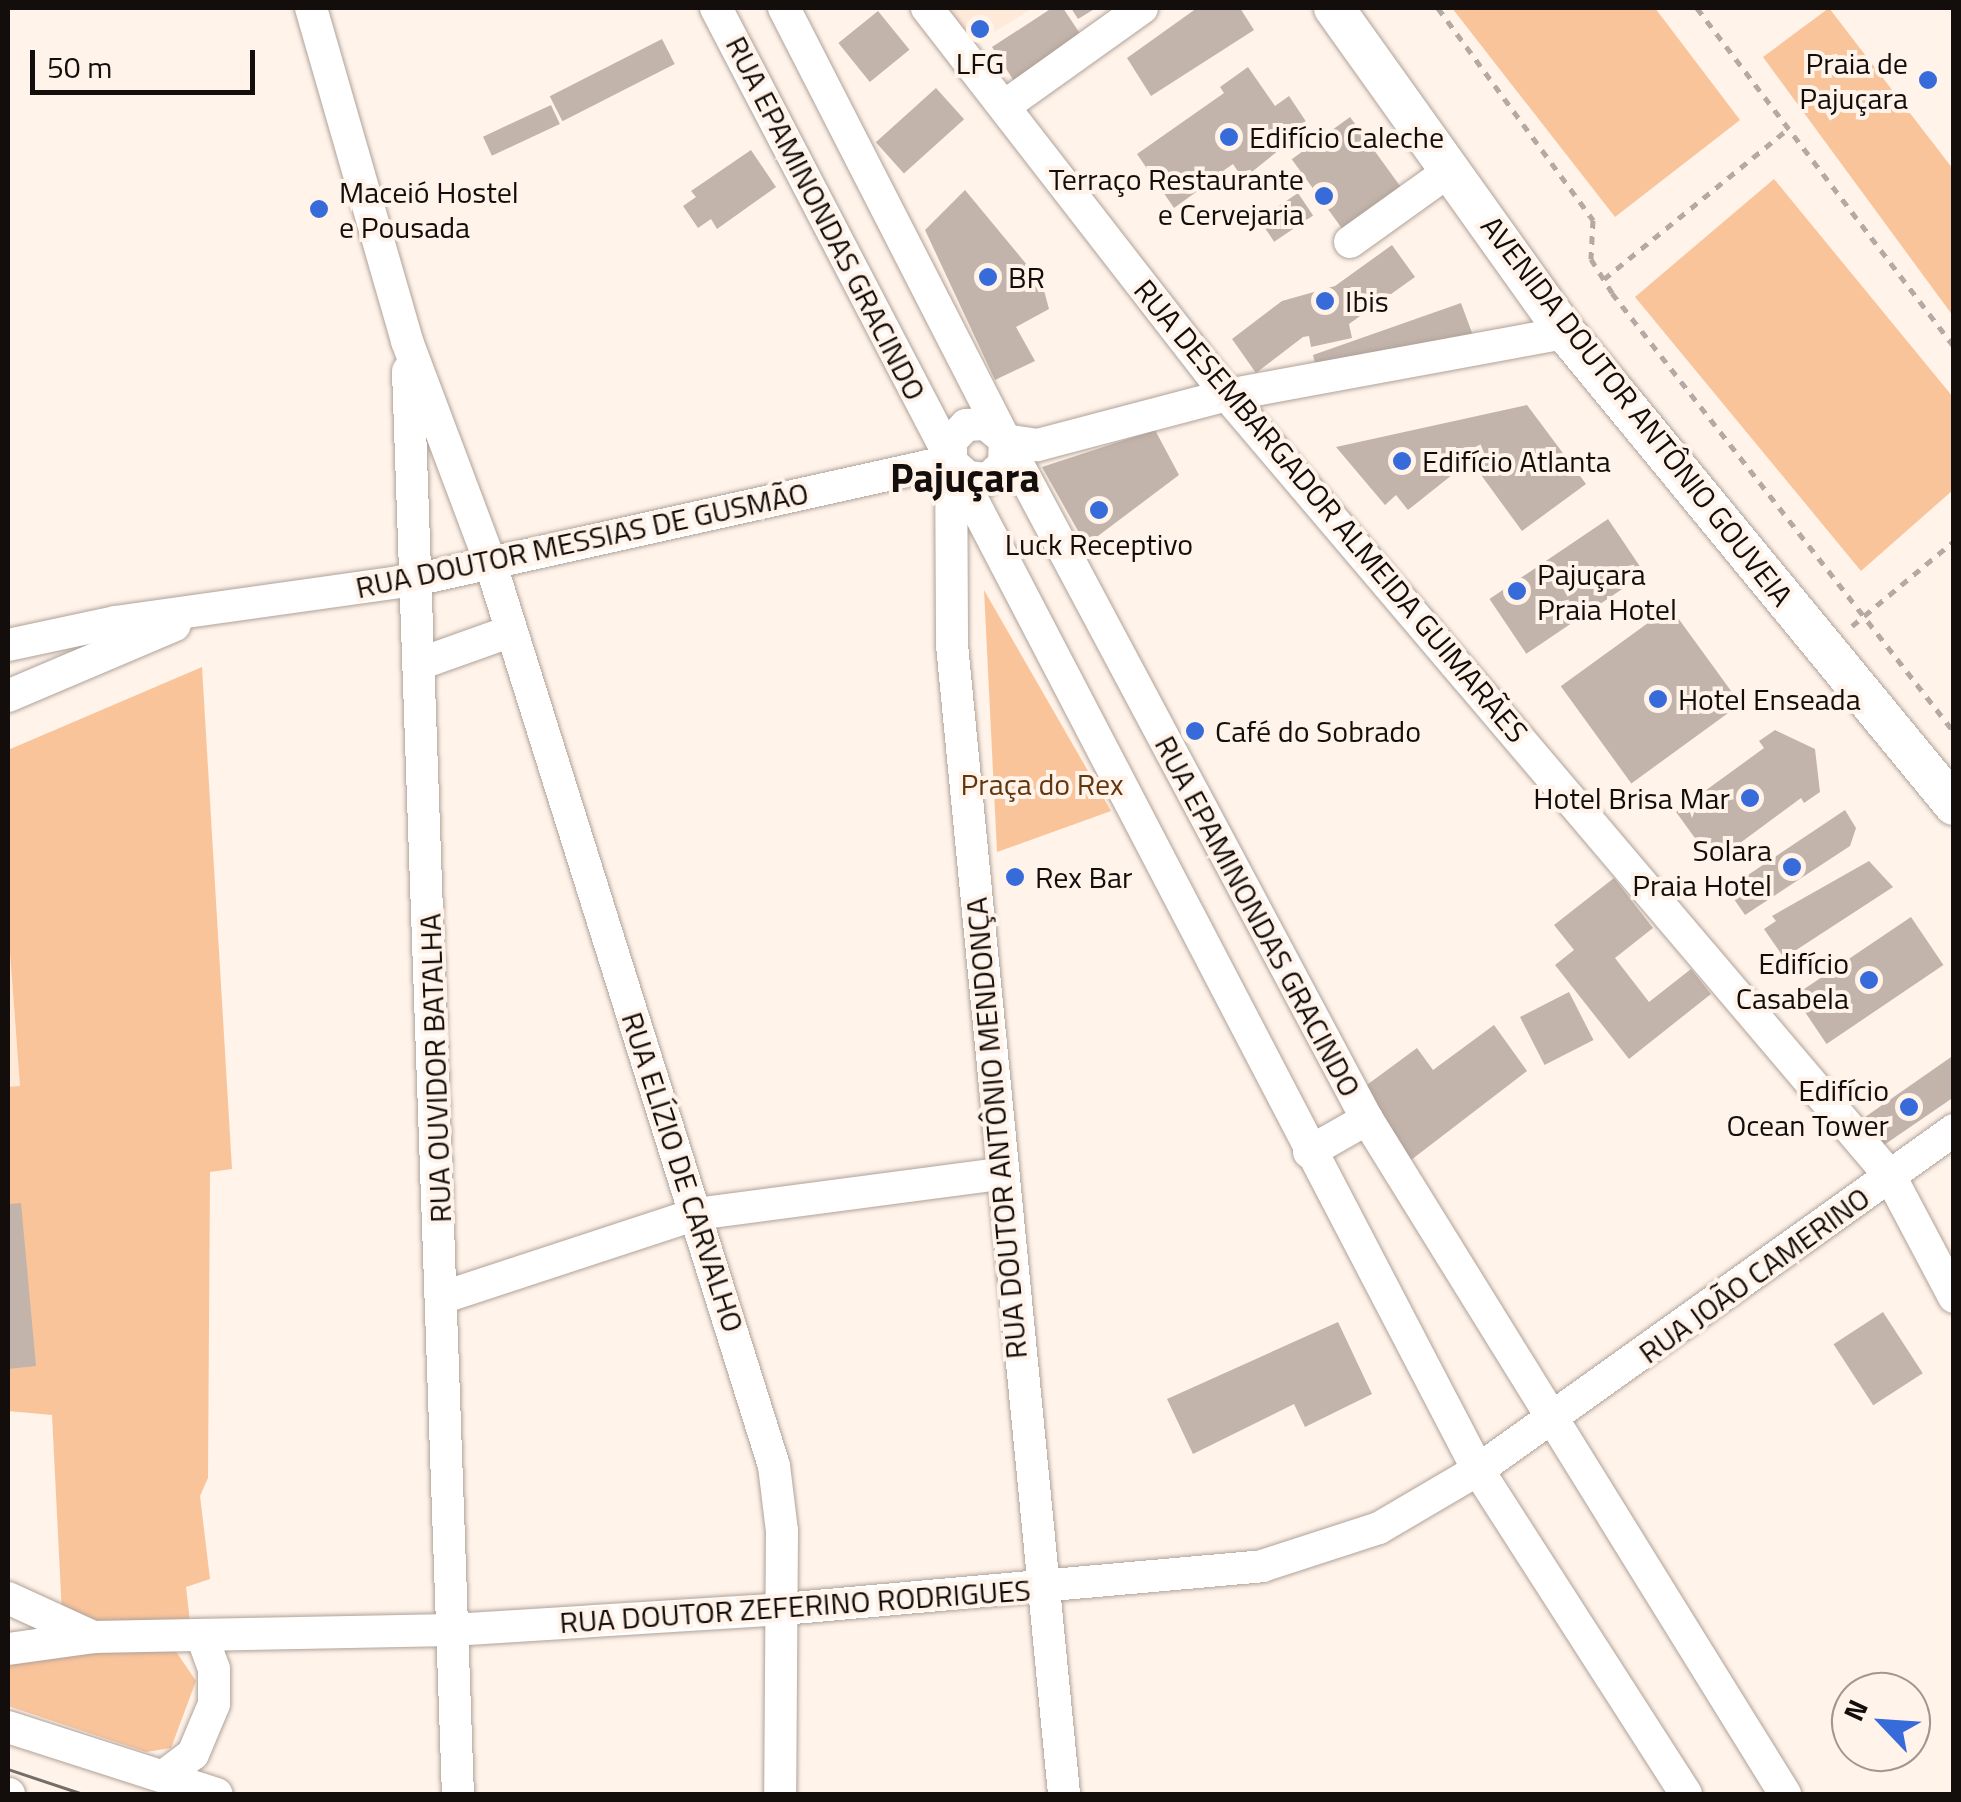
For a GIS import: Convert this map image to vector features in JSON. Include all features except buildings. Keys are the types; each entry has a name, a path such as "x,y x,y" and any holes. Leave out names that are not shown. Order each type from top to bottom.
{"main road":[{"name":"AVENIDA DOUTOR ANTÔNIO GOUVEIA","path":"1334,8 1566,333 1954,805"}],"street":[{"path":"310,8 407,341"},
{"name":"RUA EPAMINONDAS GRACINDO","path":"716,8 1478,1470 1686,1794"},
{"name":"RUA EPAMINONDAS GRACINDO","path":"784,8 1005,440 1367,1120 1785,1794"},
{"name":"RUA DESEMBARGADOR ALMEIDA GUIMARÃES","path":"927,8 1006,104 1227,394 1890,1176 1954,1297"},
{"path":"1006,104 1142,8"},
{"path":"1350,242 1449,171"},
{"path":"950,460 968,477 988,479 1004,464 1005,440 1038,446 1227,394 1566,333"},
{"name":"RUA ELÍZIO DE CARVALHO","path":"407,341 491,565 774,1466 783,1609 780,1794"},
{"name":"RUA OUVIDOR BATALHA","path":"407,341 444,1298 458,1794"},
{"name":"RUA DOUTOR MESSIAS DE GUSMÃO","path":"8,645 415,580 950,460"},
{"name":"RUA DOUTOR ANTÔNIO MENDONÇA","path":"950,460 952,645 999,1174 1064,1794"},
{"name":"RUA DOUTOR MESSIAS DE GUSMÃO","path":"8,696 212,610"},
{"path":"419,664 509,632"},
{"path":"45,637 52,678"},
{"path":"1309,1152 1367,1120"},
{"name":"RUA JOÃO CAMERINO","path":"1554,1420 1954,1130"},
{"path":"444,1298 696,1214 999,1174"},
{"name":"RUA DOUTOR ZEFERINO RODRIGUES","path":"8,1598 92,1638 452,1630 1042,1588 1277,1562 1379,1528 1554,1420"},
{"path":"165,1776 193,1754 214,1704 214,1669 202,1636"},
{"path":"8,1649 92,1638"},
{"path":"8,1727 217,1794"}],"path":[{"path":"1438,8 1593,220 1592,259 1604,279 1954,732"},
{"path":"1696,8 1954,347"},
{"path":"1604,279 1787,130"},
{"path":"1826,649 1954,542"}],"shaded area":[{"name":"LFG","path":"949,8 1033,8 973,45"},
{"path":"8,926 20,1087 8,1087"}],"green space":[{"path":"1452,8 1655,8 1740,120 1615,217"},
{"path":"1829,8 1953,169 1953,316 1763,57"},
{"path":"1774,179 1953,397 1953,490 1861,571 1635,297"},
{"name":"Praça do Rex","path":"984,590 1111,811 997,852"},
{"path":"202,667 232,1169 210,1172 208,1478 200,1496 210,1579 186,1587 191,1631 116,1631 62,1614 52,1415 8,1411 8,1087 20,1086 8,926 8,750"},
{"path":"171,1644 196,1681 171,1748 146,1752 8,1706 8,1661"}],"tram line":[{"path":"8,1769 83,1794"}],"place":[{"name":"LFG","path":"980,29"},
{"name":"Praia de Pajuçara","path":"1928,80"},
{"name":"Edifício Caleche","path":"1229,137"},
{"name":"Terraço Restaurante e Cervejaria","path":"1324,196"},
{"name":"Maceió Hostel e Pousada","path":"319,209"},
{"name":"BR","path":"988,277"},
{"name":"Ibis","path":"1325,301"},
{"name":"Edifício Atlanta","path":"1402,461"},
{"name":"Luck Receptivo","path":"1099,510"},
{"name":"Pajuçara Praia Hotel","path":"1517,591"},
{"name":"Hotel Enseada","path":"1658,699"},
{"name":"Café do Sobrado","path":"1195,731"},
{"name":"Hotel Brisa Mar","path":"1750,798"},
{"name":"Solara Praia Hotel","path":"1792,867"},
{"name":"Rex Bar","path":"1015,877"},
{"name":"Edifício Casabela","path":"1869,980"},
{"name":"Edifício Ocean Tower","path":"1909,1107"}],"district":[{"name":"Pajuçara","path":"965,478"}]}
